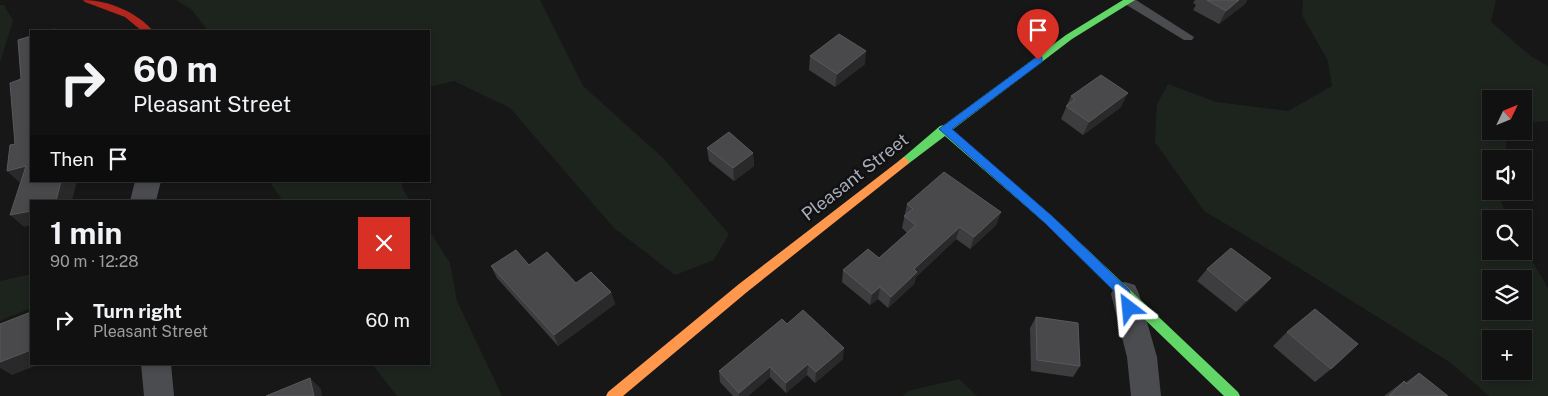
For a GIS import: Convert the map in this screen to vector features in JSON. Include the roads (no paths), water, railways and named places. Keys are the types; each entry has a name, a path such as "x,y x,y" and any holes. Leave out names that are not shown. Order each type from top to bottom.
{"street":[{"path":"88,0 121,11 147,30"},
{"name":"Pleasant Street","path":"613,396 744,288 944,129 1069,37 1130,1"},
{"path":"944,129 1049,220 1234,396"},
{"path":"142,200 148,182"},
{"path":"1125,294 1138,336 1146,372 1146,396"},
{"path":"156,365 160,396"}],"lane":[{"path":"1130,1 1188,37"}]}
